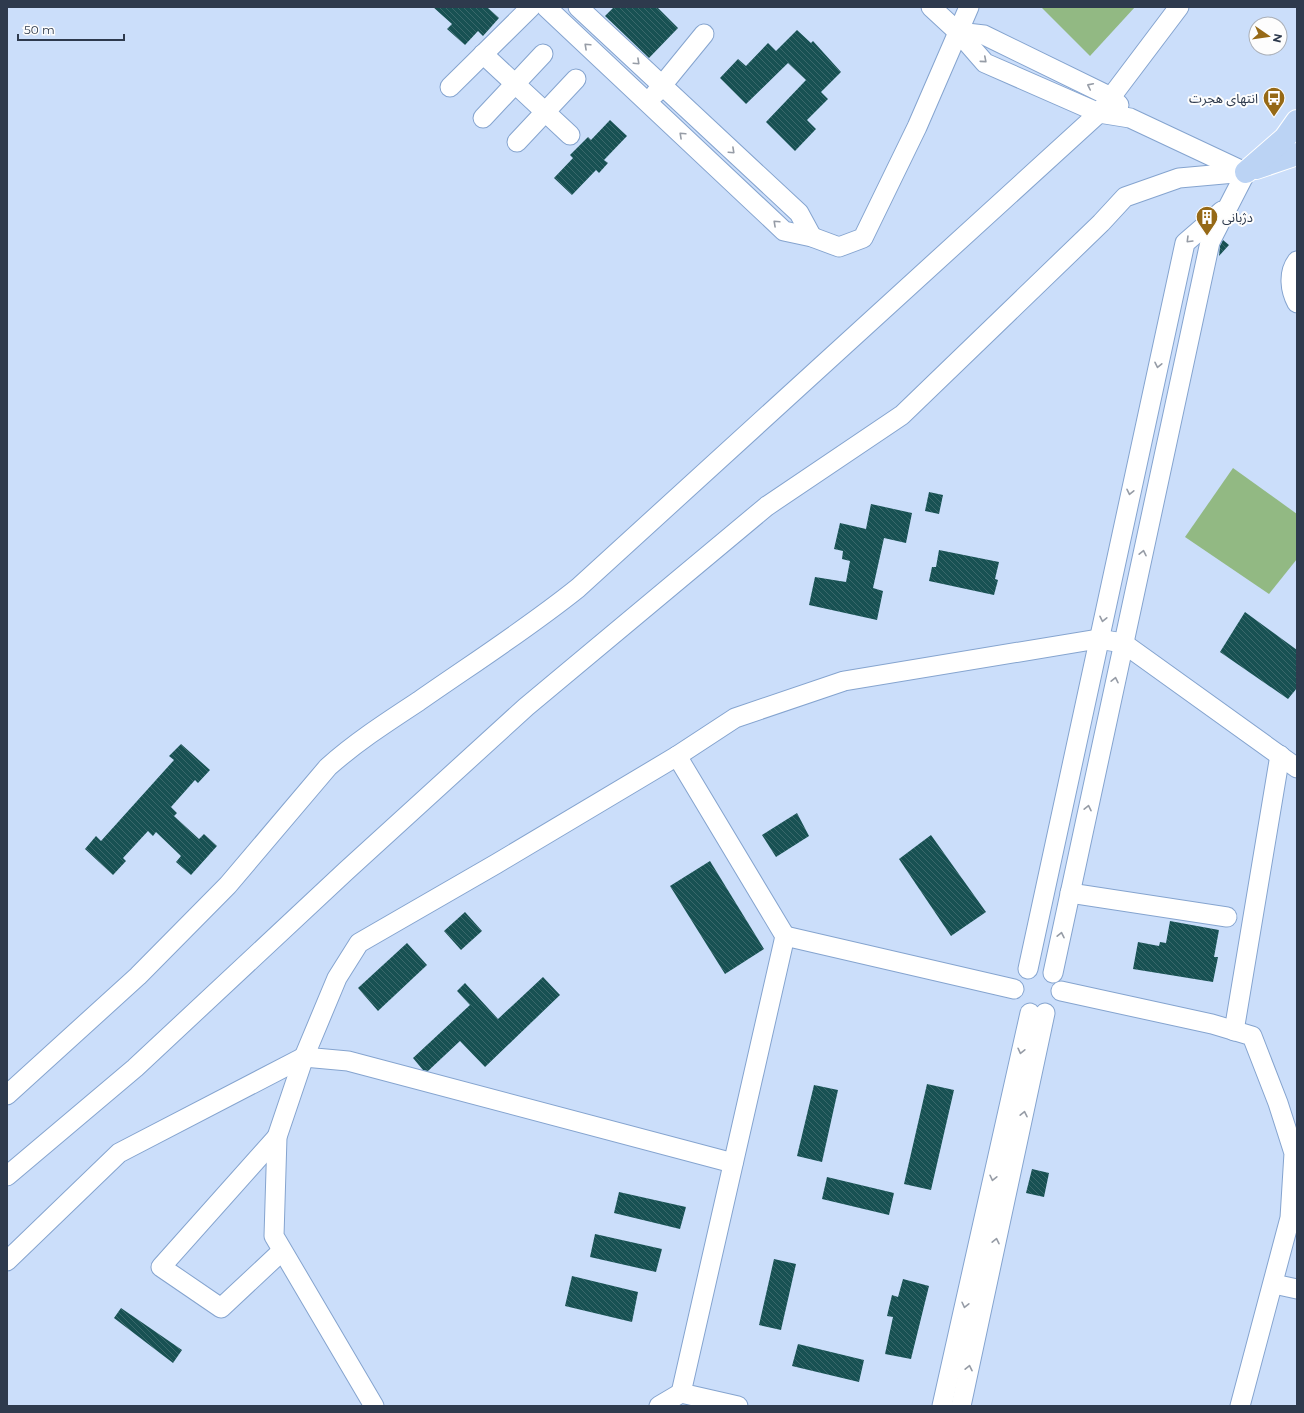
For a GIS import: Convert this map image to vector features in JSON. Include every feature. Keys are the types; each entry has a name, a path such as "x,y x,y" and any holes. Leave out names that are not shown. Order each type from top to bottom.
{"main road":[{"path":"1246,172 1285,138 1297,120"},
{"path":"1246,172 1297,154"}],"lane":[{"path":"450,87 531,7"},
{"path":"546,7 784,231 812,237 839,247 863,238 917,128 969,7"},
{"path":"578,7 799,213 812,237"},
{"path":"931,7 958,32 985,63 1099,113 1130,118 1246,172"},
{"path":"7,1095 138,976 228,885 328,767 370,734 542,617 578,588 1099,113 1179,7"},
{"path":"958,32 984,35 1112,97 1130,118"},
{"path":"648,103 704,34"},
{"path":"483,54 570,136"},
{"path":"483,118 543,54"},
{"path":"517,142 576,79"},
{"path":"1053,973 1210,242 1246,172"},
{"path":"7,1176 135,1068 346,871 526,707 767,506 902,415 1126,197 1179,178 1246,172"},
{"path":"1028,969 1098,639 1185,243 1229,205"},
{"path":"1297,261 1293,267 1290,278 1297,303"},
{"path":"374,1406 274,1236 277,1137 304,1057 337,978 358,943 496,864 677,756 735,718 844,682 1098,639 1123,644 1297,768"},
{"path":"1234,1031 1280,755"},
{"path":"677,756 785,936 681,1393"},
{"path":"1070,893 1227,917"},
{"path":"785,936 1014,989"},
{"path":"1041,967 1053,973 1057,978 1061,991 1056,1005 1037,1013 1018,1004 1014,989 1018,977 1028,969 1041,967"},
{"path":"1061,991 1252,1036 1278,1103 1294,1153 1290,1218 1274,1284 1240,1406"},
{"path":"942,1406 1037,1013"},
{"path":"961,1406 1037,1013"},
{"path":"7,1261 119,1153 304,1057 348,1061 733,1163"},
{"path":"277,1137 161,1267 221,1308 282,1251"},
{"path":"1274,1284 1297,1289"},
{"path":"659,1406 681,1393 738,1406"}],"green space":[{"path":"1041,7 1135,7 1090,56"},
{"path":"1233,468 1297,514 1297,559 1269,594 1185,537"}],"building":[{"path":"433,7 487,7 499,18 483,36 478,31 465,45 447,29 452,24"},
{"path":"614,7 657,7 678,28 649,58 605,16"},
{"path":"797,30 811,43 813,41 841,72 821,92 828,99 807,120 816,129 795,151 766,122 806,80 788,63 746,104 720,78 738,59 746,66 768,43 776,51"},
{"path":"610,120 627,136 604,160 608,163 599,173 596,170 572,195 554,178 573,158 570,155 588,137 591,140"},
{"path":"1223,240 1229,245 1219,256 1220,246"},
{"path":"929,492 943,495 939,514 925,511"},
{"path":"871,504 912,513 906,543 884,538 873,588 883,591 877,620 809,605 815,577 846,582 850,561 842,559 843,551 834,549 840,523 866,529"},
{"path":"939,550 999,562 995,579 998,580 994,595 929,581 932,567 936,567"},
{"path":"1245,612 1297,650 1297,688 1288,699 1220,652"},
{"path":"181,744 210,770 198,783 195,780 171,807 177,813 174,816 199,839 204,834 217,846 191,875 176,862 181,856 156,832 153,836 148,831 123,858 126,861 113,875 85,849 96,836 101,841 174,760 169,756"},
{"path":"797,813 809,836 776,857 762,835"},
{"path":"931,835 986,912 951,936 899,859"},
{"path":"710,861 764,949 725,974 670,886"},
{"path":"465,912 482,931 461,950 444,931"},
{"path":"1170,921 1219,930 1214,957 1218,957 1213,982 1133,969 1138,942 1159,946 1160,942 1166,943"},
{"path":"407,943 427,965 378,1011 358,988"},
{"path":"543,977 560,995 485,1067 460,1041 428,1071 423,1070 413,1058 470,1005 457,991 465,983 498,1019"},
{"path":"927,1084 954,1090 931,1190 904,1184"},
{"path":"814,1085 838,1090 822,1162 797,1156"},
{"path":"1032,1169 1049,1173 1044,1197 1026,1193"},
{"path":"827,1177 894,1193 889,1215 822,1199"},
{"path":"619,1192 686,1207 680,1229 614,1213"},
{"path":"595,1234 662,1249 656,1272 590,1257"},
{"path":"774,1259 796,1264 781,1330 759,1325"},
{"path":"572,1276 638,1292 632,1322 565,1306"},
{"path":"903,1279 929,1286 911,1359 885,1354 893,1317 887,1316 892,1295 898,1297"},
{"path":"121,1308 182,1350 173,1363 114,1318"},
{"path":"798,1344 864,1360 859,1382 792,1366"}],"place":[{"name":"انتهای هجرت","path":"1274,118"},
{"name":"دژبانی","path":"1207,236"}]}
